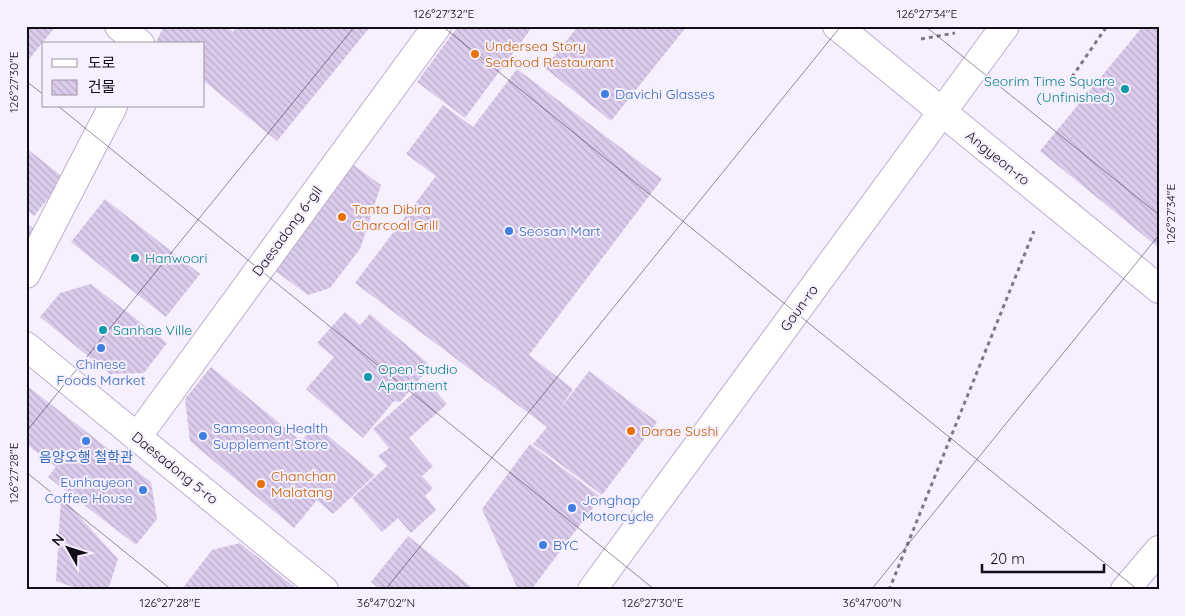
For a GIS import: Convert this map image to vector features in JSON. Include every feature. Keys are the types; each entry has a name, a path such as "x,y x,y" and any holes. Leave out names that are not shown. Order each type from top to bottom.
{"street":[{"path":"119,26 138,42"},
{"path":"147,42 154,26"},
{"name":"Daesadong 6-gil","path":"137,437 437,26"},
{"name":"Angyeon-ro","path":"837,26 1159,289"},
{"name":"Goun-ro","path":"592,590 1005,26"},
{"path":"26,274 113,108"},
{"name":"Daesadong 5-ro","path":"26,346 324,590"},
{"path":"1125,590 1159,550"}],"path":[{"path":"1072,77 1107,26"},
{"path":"921,39 956,33"},
{"path":"889,590 1048,198"}],"building":[{"path":"26,26 56,26 42,42 26,63"},
{"path":"164,26 226,26 233,32 237,26 371,26 277,141 205,82 205,42 156,42"},
{"name":"Undersea Story Seafood Restaurant","path":"458,26 533,26 465,118 417,82"},
{"name":"Davichi Glasses","path":"578,26 687,26 611,121 545,68"},
{"name":"Seorim Time Square (Unfinished)","path":"1143,26 1159,26 1159,248 1040,151"},
{"name":"Seosan Mart","path":"517,69 662,179 529,355 573,389 560,409 589,371 657,422 602,495 533,444 547,427 355,283 436,176 406,154 443,105 473,127"},
{"path":"26,148 64,178 34,216 26,210"},
{"name":"Tanta Dibira Charcoal Grill","path":"352,164 381,185 360,249 330,288 308,295 274,270"},
{"name":"Hanwoori","path":"105,199 200,274 166,317 71,242"},
{"path":"26,223 36,230 26,243"},
{"name":"Sanhae Ville","path":"91,284 167,343 144,373 110,374 40,317 60,293"},
{"name":"Open Studio Apartment","path":"345,312 360,325 370,314 431,366 400,402 394,401 363,438 306,389 334,357 317,343"},
{"path":"211,367 301,441 315,425 375,475 333,514 317,500 294,528 190,441 185,399"},
{"path":"427,381 447,404 409,438 433,466 422,476 433,488 425,496 436,510 411,533 398,518 382,532 352,498 387,466 378,456 389,448 373,429"},
{"path":"26,385 151,482 157,519 136,545 48,477 56,467 26,444"},
{"path":"530,444 601,497 531,590 518,590 482,509"},
{"path":"61,496 118,559 108,590 81,590 56,581"},
{"path":"408,536 475,590 381,590 371,582"},
{"path":"240,543 298,590 182,589 212,550"}],"place":[{"name":"Undersea Story Seafood Restaurant","path":"475,54"},
{"name":"Seorim Time Square (Unfinished)","path":"1125,89"},
{"name":"Davichi Glasses","path":"605,94"},
{"name":"Tanta Dibira Charcoal Grill","path":"342,217"},
{"name":"Seosan Mart","path":"509,231"},
{"name":"Hanwoori","path":"135,258"},
{"name":"Sanhae Ville","path":"103,330"},
{"name":"Chinese Foods Market","path":"101,348"},
{"name":"Open Studio Apartment","path":"368,377"},
{"name":"Darae Sushi","path":"631,431"},
{"name":"Samseong Health Supplement Store","path":"203,436"},
{"name":"음양오행 철학관","path":"86,441"},
{"name":"Chanchan Malatang","path":"261,484"},
{"name":"Eunhayeon Coffee House","path":"143,490"},
{"name":"Jonghap Motorcycle","path":"572,508"},
{"name":"BYC","path":"543,545"}]}
